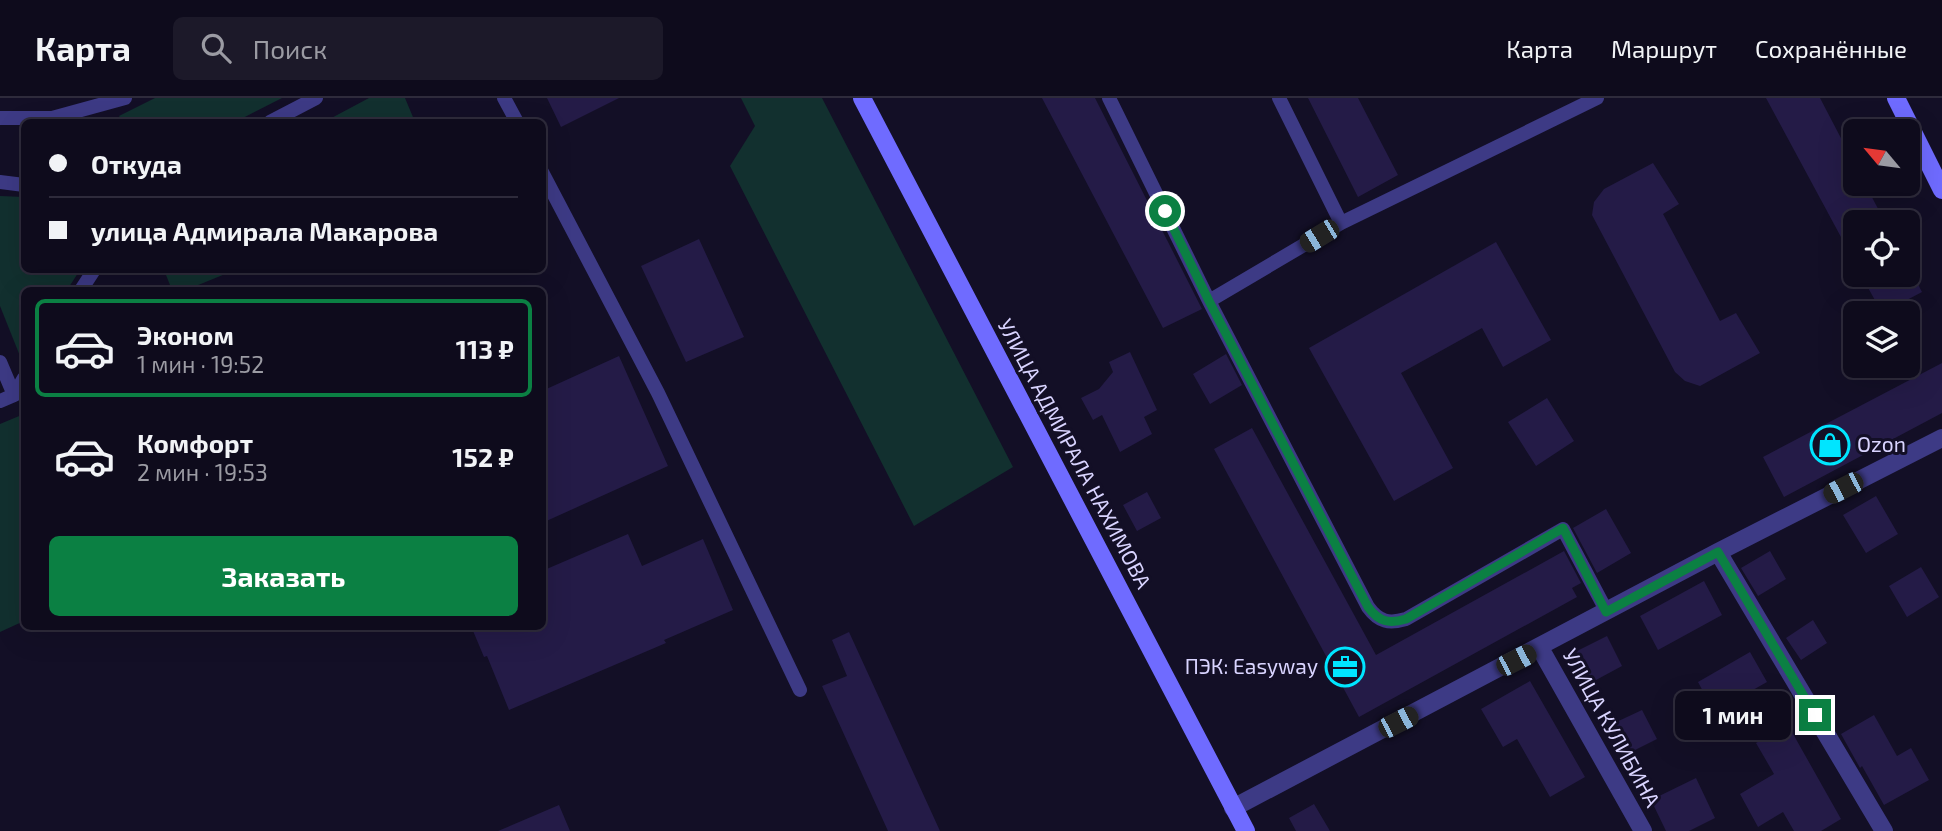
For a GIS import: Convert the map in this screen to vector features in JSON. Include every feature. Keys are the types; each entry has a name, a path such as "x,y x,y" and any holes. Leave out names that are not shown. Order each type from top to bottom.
{"main road":[{"name":"УЛИЦА АДМИРАЛА НАХИМОВА","path":"862,98 1246,831"},
{"path":"1896,98 1942,190"}],"street":[{"path":"1233,808 1718,552 1942,438"},
{"path":"1718,552 1884,831"},
{"name":"УЛИЦА КУЛИБИНА","path":"1540,648 1643,831"}],"lane":[{"path":"0,118 52,118 125,98"},
{"path":"274,119 296,102 316,98"},
{"path":"504,98 515,119"},
{"path":"1109,98 1209,301 1376,617 1385,622 1406,619 1563,528 1606,612"},
{"path":"1279,98 1341,223"},
{"path":"1209,301 1341,223 1597,98"},
{"path":"546,180 658,393 800,690"},
{"path":"0,182 21,185"},
{"path":"0,362 13,395"}],"green space":[{"path":"155,98 282,98 241,119 121,119 119,116"},
{"path":"369,98 405,98 414,119 330,119"},
{"path":"741,98 822,98 1013,467 914,526 730,166 755,126"},
{"path":"0,196 21,197 21,273 78,273 69,287 21,287 21,358 0,306"},
{"path":"165,273 228,273 193,287 171,287"},
{"path":"21,415 21,622 0,632 0,424"}],"building":[{"path":"547,98 619,98 561,127"},
{"path":"1042,98 1095,98 1202,309 1163,328"},
{"path":"1308,98 1358,98 1398,175 1358,197"},
{"path":"1766,98 1820,98 1843,142 1843,196 1871,196 1879,210 1843,210 1843,241"},
{"path":"1653,163 1679,204 1663,214 1720,321 1736,313 1760,353 1700,386 1685,381 1675,372 1592,215 1594,202 1604,189"},
{"path":"699,239 744,337 686,362 641,266"},
{"path":"1496,242 1551,340 1503,367 1482,328 1401,373 1453,468 1394,501 1309,348"},
{"path":"1868,287 1919,287 1922,292 1905,301 1875,301"},
{"path":"1130,352 1157,410 1144,417 1152,434 1120,452 1102,415 1093,420 1081,398 1099,389 1113,372 1109,362"},
{"path":"1226,354 1242,385 1210,404 1193,374"},
{"path":"619,356 668,466 546,521 546,389"},
{"path":"1942,363 1942,413 1784,497 1763,457 1913,378 1920,378 1920,375"},
{"path":"1547,398 1574,441 1536,466 1508,422"},
{"path":"1252,428 1376,655 1564,551 1581,583 1572,588 1577,597 1359,717 1214,449"},
{"path":"1147,492 1161,518 1137,531 1123,505"},
{"path":"1876,496 1898,534 1866,553 1843,515"},
{"path":"1606,509 1631,553 1597,573 1573,528"},
{"path":"628,534 642,566 703,539 733,610 664,640 666,643 509,710 487,656 484,657 473,630 546,630 546,569"},
{"path":"1770,551 1786,579 1758,596 1741,568"},
{"path":"1921,567 1939,597 1907,617 1889,586"},
{"path":"1704,581 1722,615 1658,650 1640,616"},
{"path":"1813,620 1827,643 1801,660 1786,638"},
{"path":"849,632 940,831 888,831 822,686 847,676 832,640"},
{"path":"1607,636 1622,666 1583,687 1567,656"},
{"path":"1750,652 1767,682 1714,712 1698,682"},
{"path":"1530,681 1585,777 1550,797 1517,739 1503,747 1481,709"},
{"path":"1642,710 1657,739 1625,755 1610,725"},
{"path":"1874,715 1897,756 1911,748 1929,780 1884,805 1841,734"},
{"path":"1788,725 1841,819 1821,831 1794,831 1783,812 1758,827 1740,794 1774,774 1756,743"},
{"path":"1696,778 1715,818 1689,831 1666,831 1651,800"},
{"path":"1314,804 1330,831 1296,831 1289,818"},
{"path":"559,805 570,831 498,831"}],"place":[{"name":"Ozon","path":"1830,445"},
{"name":"ПЭК: Easyway","path":"1345,667"}],"route":[{"path":"1165,211 1368,607 1376,617 1385,622 1406,619 1563,528 1606,612 1718,552 1815,715"}]}
